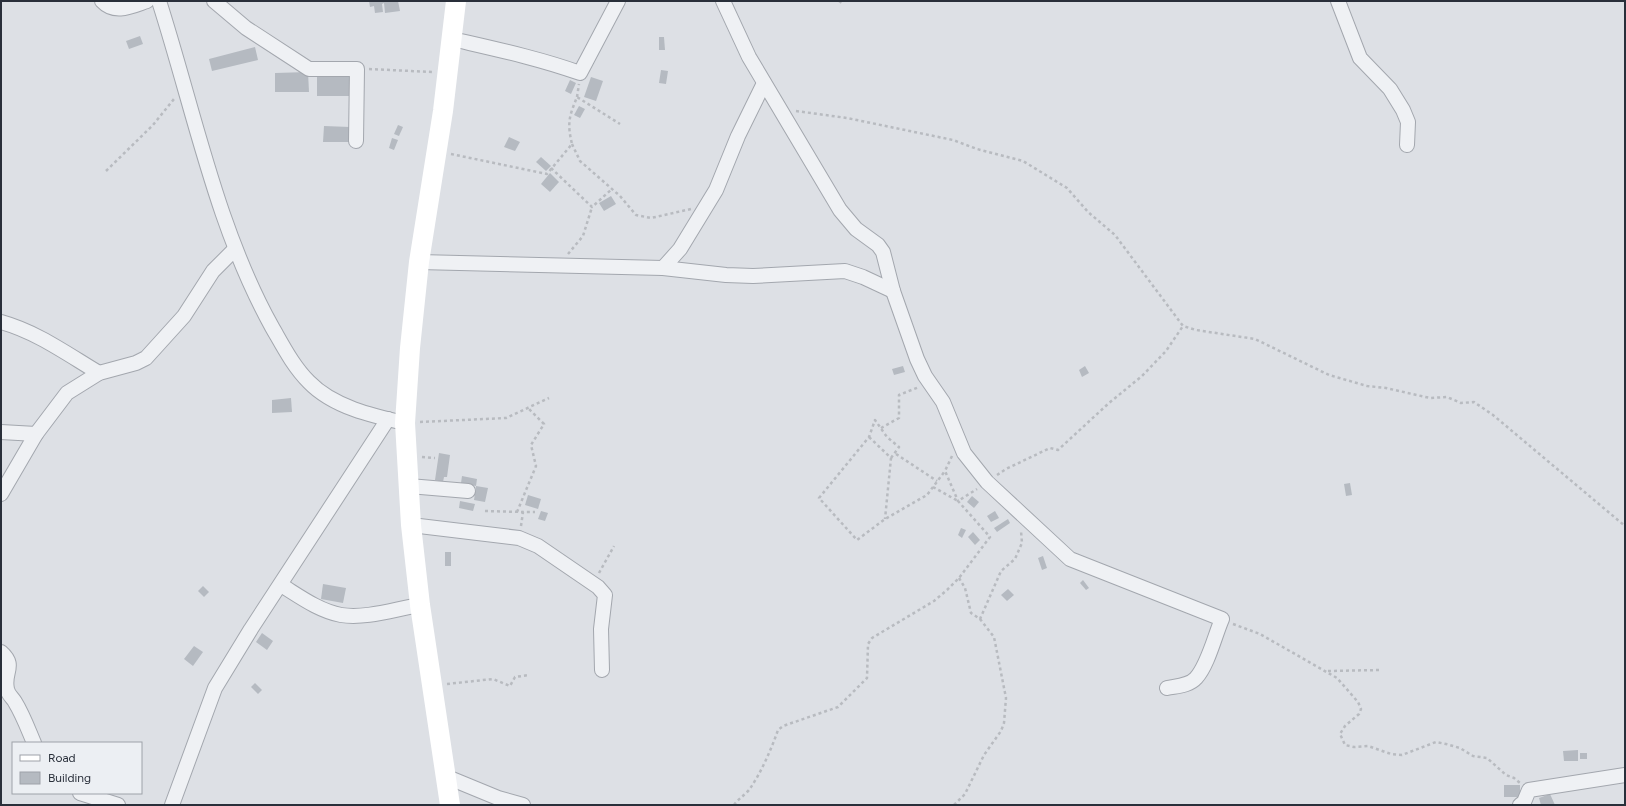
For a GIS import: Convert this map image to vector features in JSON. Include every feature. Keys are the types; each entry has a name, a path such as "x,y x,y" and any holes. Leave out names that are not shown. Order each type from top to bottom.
{"street":[{"path":"102,1 112,9 120,9 147,1"},
{"path":"159,1 186,88 201,144 235,249 255,295 292,361 309,383 332,399 362,412 397,421"},
{"path":"214,1 246,28 309,69 357,69 356,141"},
{"path":"450,805 420,605 411,524 410,486 397,421 410,348 419,262 437,151 456,1"},
{"path":"452,39 548,62 580,73 618,1"},
{"path":"723,1 749,57 840,210 848,221 878,245 883,252 893,291 925,376 943,402 959,443 973,465 987,482 1021,516 1070,559 1222,619 1204,663 1196,678 1187,684 1167,688"},
{"path":"1338,1 1360,58 1390,89 1404,110 1408,122 1407,145"},
{"path":"663,268 680,249 716,190 738,136 764,83"},
{"path":"1,494 36,434 67,393 99,373 136,363 153,352 184,316 213,270 235,249"},
{"path":"419,262 663,268 726,276 845,271 863,277 893,291"},
{"path":"1,322 38,336 99,373"},
{"path":"172,805 215,688 251,629 397,421"},
{"path":"1,432 36,434"},
{"path":"410,486 468,491"},
{"path":"411,524 519,538 538,546 593,584 606,594 601,629 602,670"},
{"path":"281,585 322,609 341,615 360,616 420,605"},
{"path":"1,652 10,662 7,678 7,691 16,702 34,742"},
{"path":"1520,805 1524,802 1529,790 1625,775"},
{"path":"446,777 498,798 523,805"},
{"path":"83,794 118,805"}],"path":[{"path":"357,69 447,73"},
{"path":"106,171 150,128 158,116 186,88"},
{"path":"620,124 577,97 570,116 568,128 572,144 580,161 612,189 636,215 651,218 686,208 704,210"},
{"path":"774,101 797,111 847,118 953,140 977,149 1023,161 1067,188 1088,212 1115,234 1183,326 1196,330 1255,339 1329,375 1367,386 1386,388 1430,398 1447,397 1462,403 1474,402 1499,420 1625,526"},
{"path":"437,151 547,174 572,144"},
{"path":"552,168 592,207"},
{"path":"564,265 568,254 583,236 592,207 612,189"},
{"path":"958,501 1006,469 1050,448 1058,450 1109,403 1142,376 1166,351 1183,326"},
{"path":"881,428 899,418 899,395 920,387 925,376"},
{"path":"397,421 478,421 506,418 549,398"},
{"path":"516,512 536,466 531,445 544,424 528,408"},
{"path":"885,520 891,458 896,454 898,447 887,437 875,420 869,437 819,498 857,540 885,520 927,495 944,471 959,443"},
{"path":"869,437 891,458"},
{"path":"896,454 937,481"},
{"path":"734,805 737,800 744,796 760,774 778,730 783,726 838,707 867,678 868,644 872,638 934,601 959,578 990,537 958,501 944,471"},
{"path":"933,487 958,501"},
{"path":"485,511 535,512"},
{"path":"519,538 523,512"},
{"path":"980,620 1001,571 1015,559 1022,543 1021,516"},
{"path":"593,584 614,546"},
{"path":"954,805 964,794 979,764 1001,731 1004,723 1006,698 994,637 980,620 971,613 965,588 959,578"},
{"path":"1222,619 1260,634 1337,678 1358,702 1361,709 1359,714 1345,726 1340,734 1345,745 1354,747 1368,746 1391,754 1402,755 1436,742 1446,744 1460,748 1474,756 1487,758 1506,775 1514,778 1529,790"},
{"path":"1327,671 1380,670"},
{"path":"433,686 493,679 510,686 515,677 529,675"}],"building":[{"path":"369,1 398,1 400,11 385,13 384,3 382,4 383,12 375,13 374,6 370,7"},
{"path":"140,36 143,44 129,49 126,41"},
{"path":"659,37 664,37 665,50 659,50"},
{"path":"255,47 258,60 212,71 209,59"},
{"path":"661,70 668,71 666,84 659,83"},
{"path":"308,72 309,92 275,92 275,73"},
{"path":"317,77 350,77 350,96 317,96"},
{"path":"591,77 603,81 596,101 584,97"},
{"path":"570,80 576,83 571,94 565,91"},
{"path":"579,106 585,109 580,118 574,115"},
{"path":"398,125 403,127 399,136 394,134"},
{"path":"324,126 350,127 350,142 323,142"},
{"path":"509,137 520,142 515,151 504,147"},
{"path":"392,138 398,140 394,150 389,148"},
{"path":"541,157 551,166 546,171 536,162"},
{"path":"550,173 559,182 550,192 541,184"},
{"path":"611,196 616,204 604,211 599,203"},
{"path":"903,366 905,372 894,375 892,369"},
{"path":"1085,366 1089,373 1082,377 1079,370"},
{"path":"291,398 292,412 272,413 272,400"},
{"path":"439,453 450,455 447,477 444,477 443,482 435,480"},
{"path":"462,476 477,479 476,486 461,483"},
{"path":"1350,483 1352,495 1346,496 1344,484"},
{"path":"476,486 488,488 485,502 474,500"},
{"path":"528,495 541,499 538,509 525,505"},
{"path":"972,496 979,502 974,508 967,502"},
{"path":"460,501 475,504 473,511 459,508"},
{"path":"541,511 548,513 545,521 538,519"},
{"path":"995,511 999,518 991,522 987,516"},
{"path":"1008,519 1010,523 997,532 994,528"},
{"path":"961,528 966,530 962,538 958,535"},
{"path":"973,532 980,540 975,545 968,537"},
{"path":"445,552 451,552 451,566 445,566"},
{"path":"1043,556 1047,568 1042,570 1038,558"},
{"path":"1083,580 1089,588 1086,590 1080,583"},
{"path":"323,584 346,588 343,603 321,599"},
{"path":"203,586 209,592 204,597 198,591"},
{"path":"1008,589 1014,595 1007,601 1001,595"},
{"path":"262,633 273,641 267,650 256,642"},
{"path":"194,646 203,652 193,666 184,659"},
{"path":"255,683 262,690 258,694 251,687"},
{"path":"1578,750 1578,761 1564,761 1563,751"},
{"path":"1580,753 1587,753 1587,759 1580,759"},
{"path":"1504,785 1520,785 1520,797 1504,797"},
{"path":"1550,794 1555,805 1541,805 1539,798"}]}
